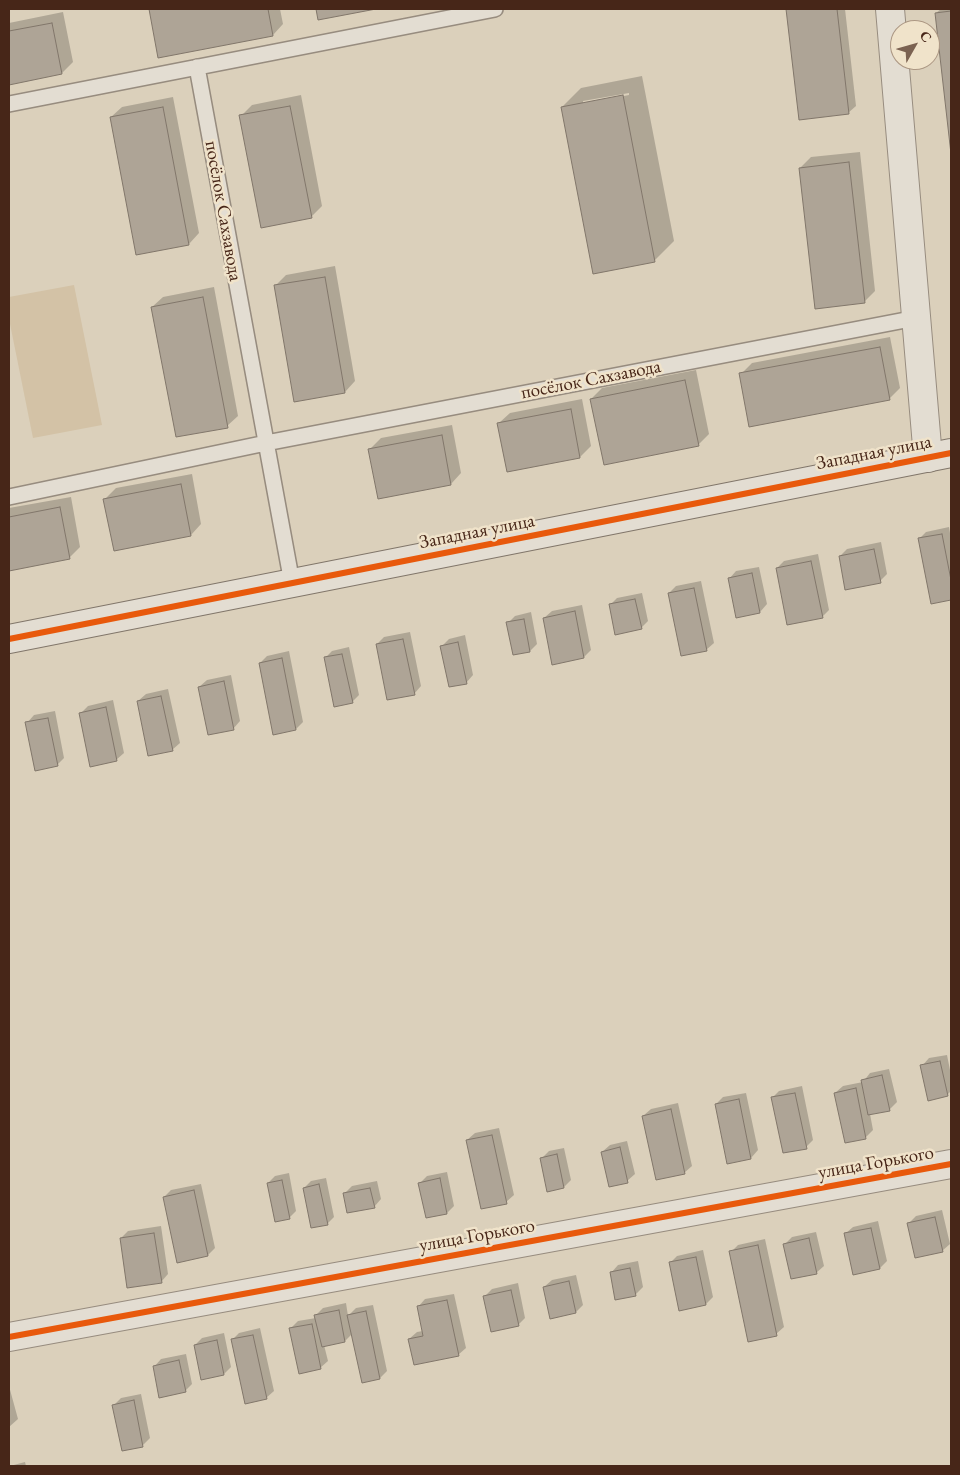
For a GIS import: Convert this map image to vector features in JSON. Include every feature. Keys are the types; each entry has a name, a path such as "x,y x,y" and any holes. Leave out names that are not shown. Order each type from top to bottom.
{"street":[{"path":"890,9 916,318 939,455"},
{"name":"Западная улица","path":"9,640 939,455"},
{"name":"улица Горького","path":"9,1337 951,1164"}],"lane":[{"path":"9,104 495,9"},
{"name":"посёлок Сахзавода","path":"197,67 292,584"},
{"name":"посёлок Сахзавода","path":"9,497 266,443 916,318"}],"shaded area":[{"path":"74,285 102,425 33,438 9,319 9,297"}],"building":[{"path":"149,9 268,9 273,36 158,58"},
{"path":"316,9 376,9 318,20"},
{"path":"786,9 837,9 849,114 799,120"},
{"path":"951,11 951,154 940,57 940,20 936,20 935,13"},
{"path":"52,23 62,74 9,85 9,31"},
{"path":"623,95 655,262 593,274 561,107"},
{"path":"290,106 312,218 261,228 239,115"},
{"path":"163,107 189,245 136,255 110,117"},
{"path":"849,162 865,303 815,309 799,168"},
{"path":"325,277 345,393 294,402 274,285"},
{"path":"203,297 228,428 176,437 151,307"},
{"path":"880,347 890,400 749,427 739,373"},
{"path":"685,380 699,446 604,465 590,399"},
{"path":"571,409 580,458 507,472 497,423"},
{"path":"442,435 451,485 378,499 368,449"},
{"path":"181,484 191,536 114,551 103,499"},
{"path":"60,507 70,559 9,571 9,517"},
{"path":"942,534 951,580 951,600 931,604 918,538"},
{"path":"874,549 881,583 845,590 839,556"},
{"path":"811,561 823,618 787,625 776,568"},
{"path":"752,573 760,613 736,618 728,578"},
{"path":"694,588 707,651 681,656 668,593"},
{"path":"635,599 642,629 615,635 609,604"},
{"path":"575,611 584,658 552,665 543,618"},
{"path":"524,619 530,652 513,655 506,622"},
{"path":"403,639 415,695 387,700 376,644"},
{"path":"458,642 467,684 449,687 440,646"},
{"path":"342,654 353,703 334,707 324,657"},
{"path":"282,658 296,730 273,735 259,663"},
{"path":"224,681 234,730 208,735 198,687"},
{"path":"161,696 173,751 148,756 137,701"},
{"path":"106,707 117,761 90,767 79,713"},
{"path":"48,718 58,766 35,771 25,722"},
{"path":"940,1061 948,1096 928,1101 920,1065"},
{"path":"882,1075 890,1111 868,1115 861,1080"},
{"path":"856,1088 866,1139 845,1143 834,1093"},
{"path":"795,1093 807,1149 783,1153 771,1097"},
{"path":"739,1099 751,1159 727,1164 715,1104"},
{"path":"671,1109 685,1174 656,1180 642,1116"},
{"path":"492,1135 507,1204 481,1209 466,1140"},
{"path":"620,1147 628,1183 609,1187 601,1152"},
{"path":"557,1154 564,1188 547,1192 540,1158"},
{"path":"440,1178 447,1214 426,1218 418,1183"},
{"path":"282,1180 290,1219 275,1222 267,1183"},
{"path":"319,1184 328,1225 311,1228 303,1188"},
{"path":"370,1188 375,1208 347,1213 343,1193"},
{"path":"194,1190 208,1256 177,1263 163,1197"},
{"path":"935,1217 943,1252 915,1258 907,1223"},
{"path":"871,1228 880,1269 853,1275 844,1233"},
{"path":"154,1233 162,1283 127,1288 120,1238"},
{"path":"809,1238 817,1274 791,1279 783,1244"},
{"path":"758,1245 777,1336 748,1342 729,1251"},
{"path":"696,1257 706,1305 679,1311 669,1262"},
{"path":"630,1268 636,1296 615,1300 610,1272"},
{"path":"569,1281 576,1313 550,1319 543,1287"},
{"path":"511,1290 519,1326 491,1332 483,1296"},
{"path":"447,1300 459,1356 414,1365 408,1339 423,1336 417,1306"},
{"path":"339,1310 345,1342 322,1347 314,1315"},
{"path":"366,1311 380,1379 362,1383 347,1315"},
{"path":"312,1324 321,1369 299,1374 289,1328"},
{"path":"253,1335 267,1399 245,1404 231,1339"},
{"path":"217,1340 224,1375 201,1380 194,1345"},
{"path":"179,1360 186,1392 159,1398 153,1366"},
{"path":"134,1400 143,1447 122,1451 112,1405"}],"cycle path":[{"path":"9,639 951,453"},
{"path":"9,1337 951,1164"}]}
